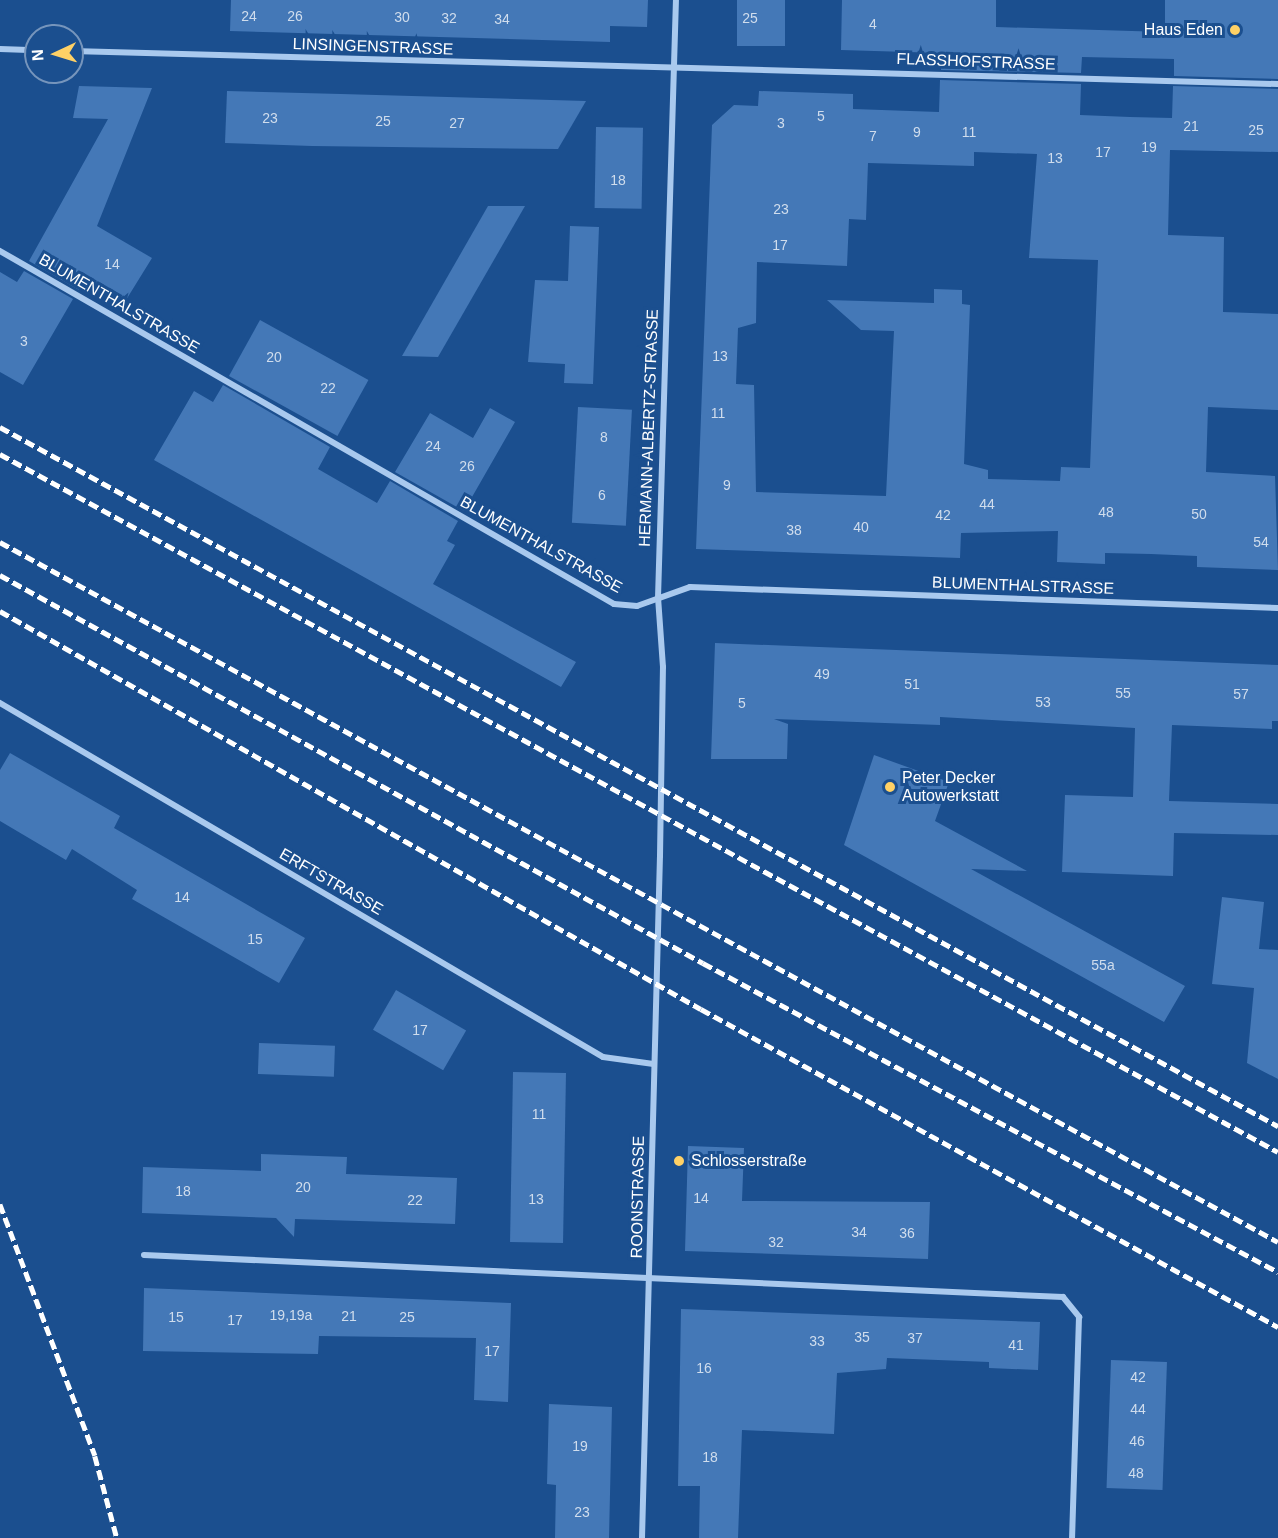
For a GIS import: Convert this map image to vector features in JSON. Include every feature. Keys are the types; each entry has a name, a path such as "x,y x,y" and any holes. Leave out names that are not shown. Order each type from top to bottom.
{"street":[{"name":"HERMANN-ALBERTZ-STRASSE","path":"660,856 663,667 658,598 676,0"},
{"path":"0,49 24,50"},
{"name":"LINSINGENSTRASSE","path":"84,51 674,66"},
{"name":"FLASSHOFSTRASSE","path":"674,66 1278,84"},
{"name":"BLUMENTHALSTRASSE","path":"0,251 614,604 637,606 690,587 1278,608"},
{"name":"ERFTSTRASSE","path":"0,703 603,1057 654,1064"},
{"name":"ROONSTRASSE","path":"642,1538 660,856"},
{"path":"144,1255 1063,1296 1079,1317 1072,1538"}],"building":[{"path":"231,0 648,0 647,27 610,26 610,42 230,31"},
{"path":"737,0 785,0 785,46 737,46"},
{"path":"842,0 996,0 996,27 1165,32 1165,0 1278,0 1278,79 1174,76 1174,59 1082,57 1081,73 941,70 941,53 841,50"},
{"path":"940,80 1081,84 1080,115 1130,117 1172,118 1173,86 1278,89 1278,152 1170,150 1168,235 1224,237 1223,312 1278,314 1278,410 1208,407 1206,472 1275,476 1278,570 1197,567 1197,556 1151,554 1105,553 1105,564 1057,562 1058,531 961,533 960,558 696,549 712,125 734,105 758,106 759,91 853,94 853,109 939,112","holes":["974,152 1037,154 1029,258 1098,260 1090,468 1061,467 1060,481 988,479 988,470 964,464 970,305 962,304 962,290 934,289 934,303 827,300 861,330 894,331 886,496 756,492 754,385 736,384 738,328 756,323 757,262 847,266 849,219 866,220 868,163 974,166"]},
{"path":"79,86 152,88 97,226 152,258 126,300 86,277 79,290 29,261 108,119 73,118"},
{"path":"227,91 586,101 558,149 312,146 225,143"},
{"path":"596,127 643,128 642,209 595,208"},
{"path":"488,206 525,206 438,357 402,356"},
{"path":"570,226 599,227 593,384 564,383 565,364 528,362 535,280 568,281"},
{"path":"24,271 73,299 23,385 0,372 0,272 17,282"},
{"path":"260,320 368,380 337,436 229,376"},
{"path":"223,385 330,447 318,469 377,503 390,481 458,521 447,541 455,545 433,584 576,662 561,687 154,460 194,391 213,402"},
{"path":"578,407 632,410 626,526 572,523"},
{"path":"490,408 515,422 464,511 395,472 430,413 473,438"},
{"path":"715,643 1278,665 1278,721 1272,721 1272,729 1172,725 1169,801 1278,804 1278,835 1174,833 1173,876 1062,872 1065,795 1133,797 1135,728 940,717 940,725 774,719 788,724 787,759 711,759"},
{"path":"10,753 120,816 114,828 305,938 279,983 132,899 137,890 72,849 66,860 0,821 0,770"},
{"path":"874,755 949,782 935,821 1027,871 971,869 1185,986 1164,1022 844,845"},
{"path":"1222,897 1264,902 1259,949 1278,950 1278,1079 1247,1063 1254,988 1212,984"},
{"path":"396,990 466,1030 443,1070 373,1030"},
{"path":"259,1043 335,1046 334,1077 258,1074"},
{"path":"513,1072 566,1073 563,1243 510,1242"},
{"path":"688,1146 744,1148 742,1201 930,1202 928,1259 685,1251"},
{"path":"261,1154 347,1157 346,1174 457,1178 455,1224 295,1219 294,1237 276,1218 142,1213 143,1167 261,1171"},
{"path":"144,1288 511,1303 508,1402 474,1400 476,1338 319,1336 318,1354 143,1351"},
{"path":"681,1309 1040,1322 1038,1370 989,1368 989,1362 887,1358 886,1369 837,1373 834,1434 742,1430 738,1538 699,1538 700,1486 678,1486"},
{"path":"1111,1360 1167,1362 1162,1490 1107,1488"},
{"path":"549,1404 612,1407 609,1538 555,1538 556,1485 547,1484"}],"railway":[{"path":"0,427 1278,1126"},
{"path":"0,454 1278,1152"},
{"path":"0,542 1278,1242"},
{"path":"0,575 703,963 1278,1272"},
{"path":"0,611 701,1009 1278,1327"},
{"path":"0,1204 95,1456 117,1538"}],"place":[{"name":"Haus Eden","path":"1235,30"},
{"name":"Peter Decker Autowerkstatt","path":"890,787"},
{"name":"Schlosserstraße","path":"679,1161"}]}
